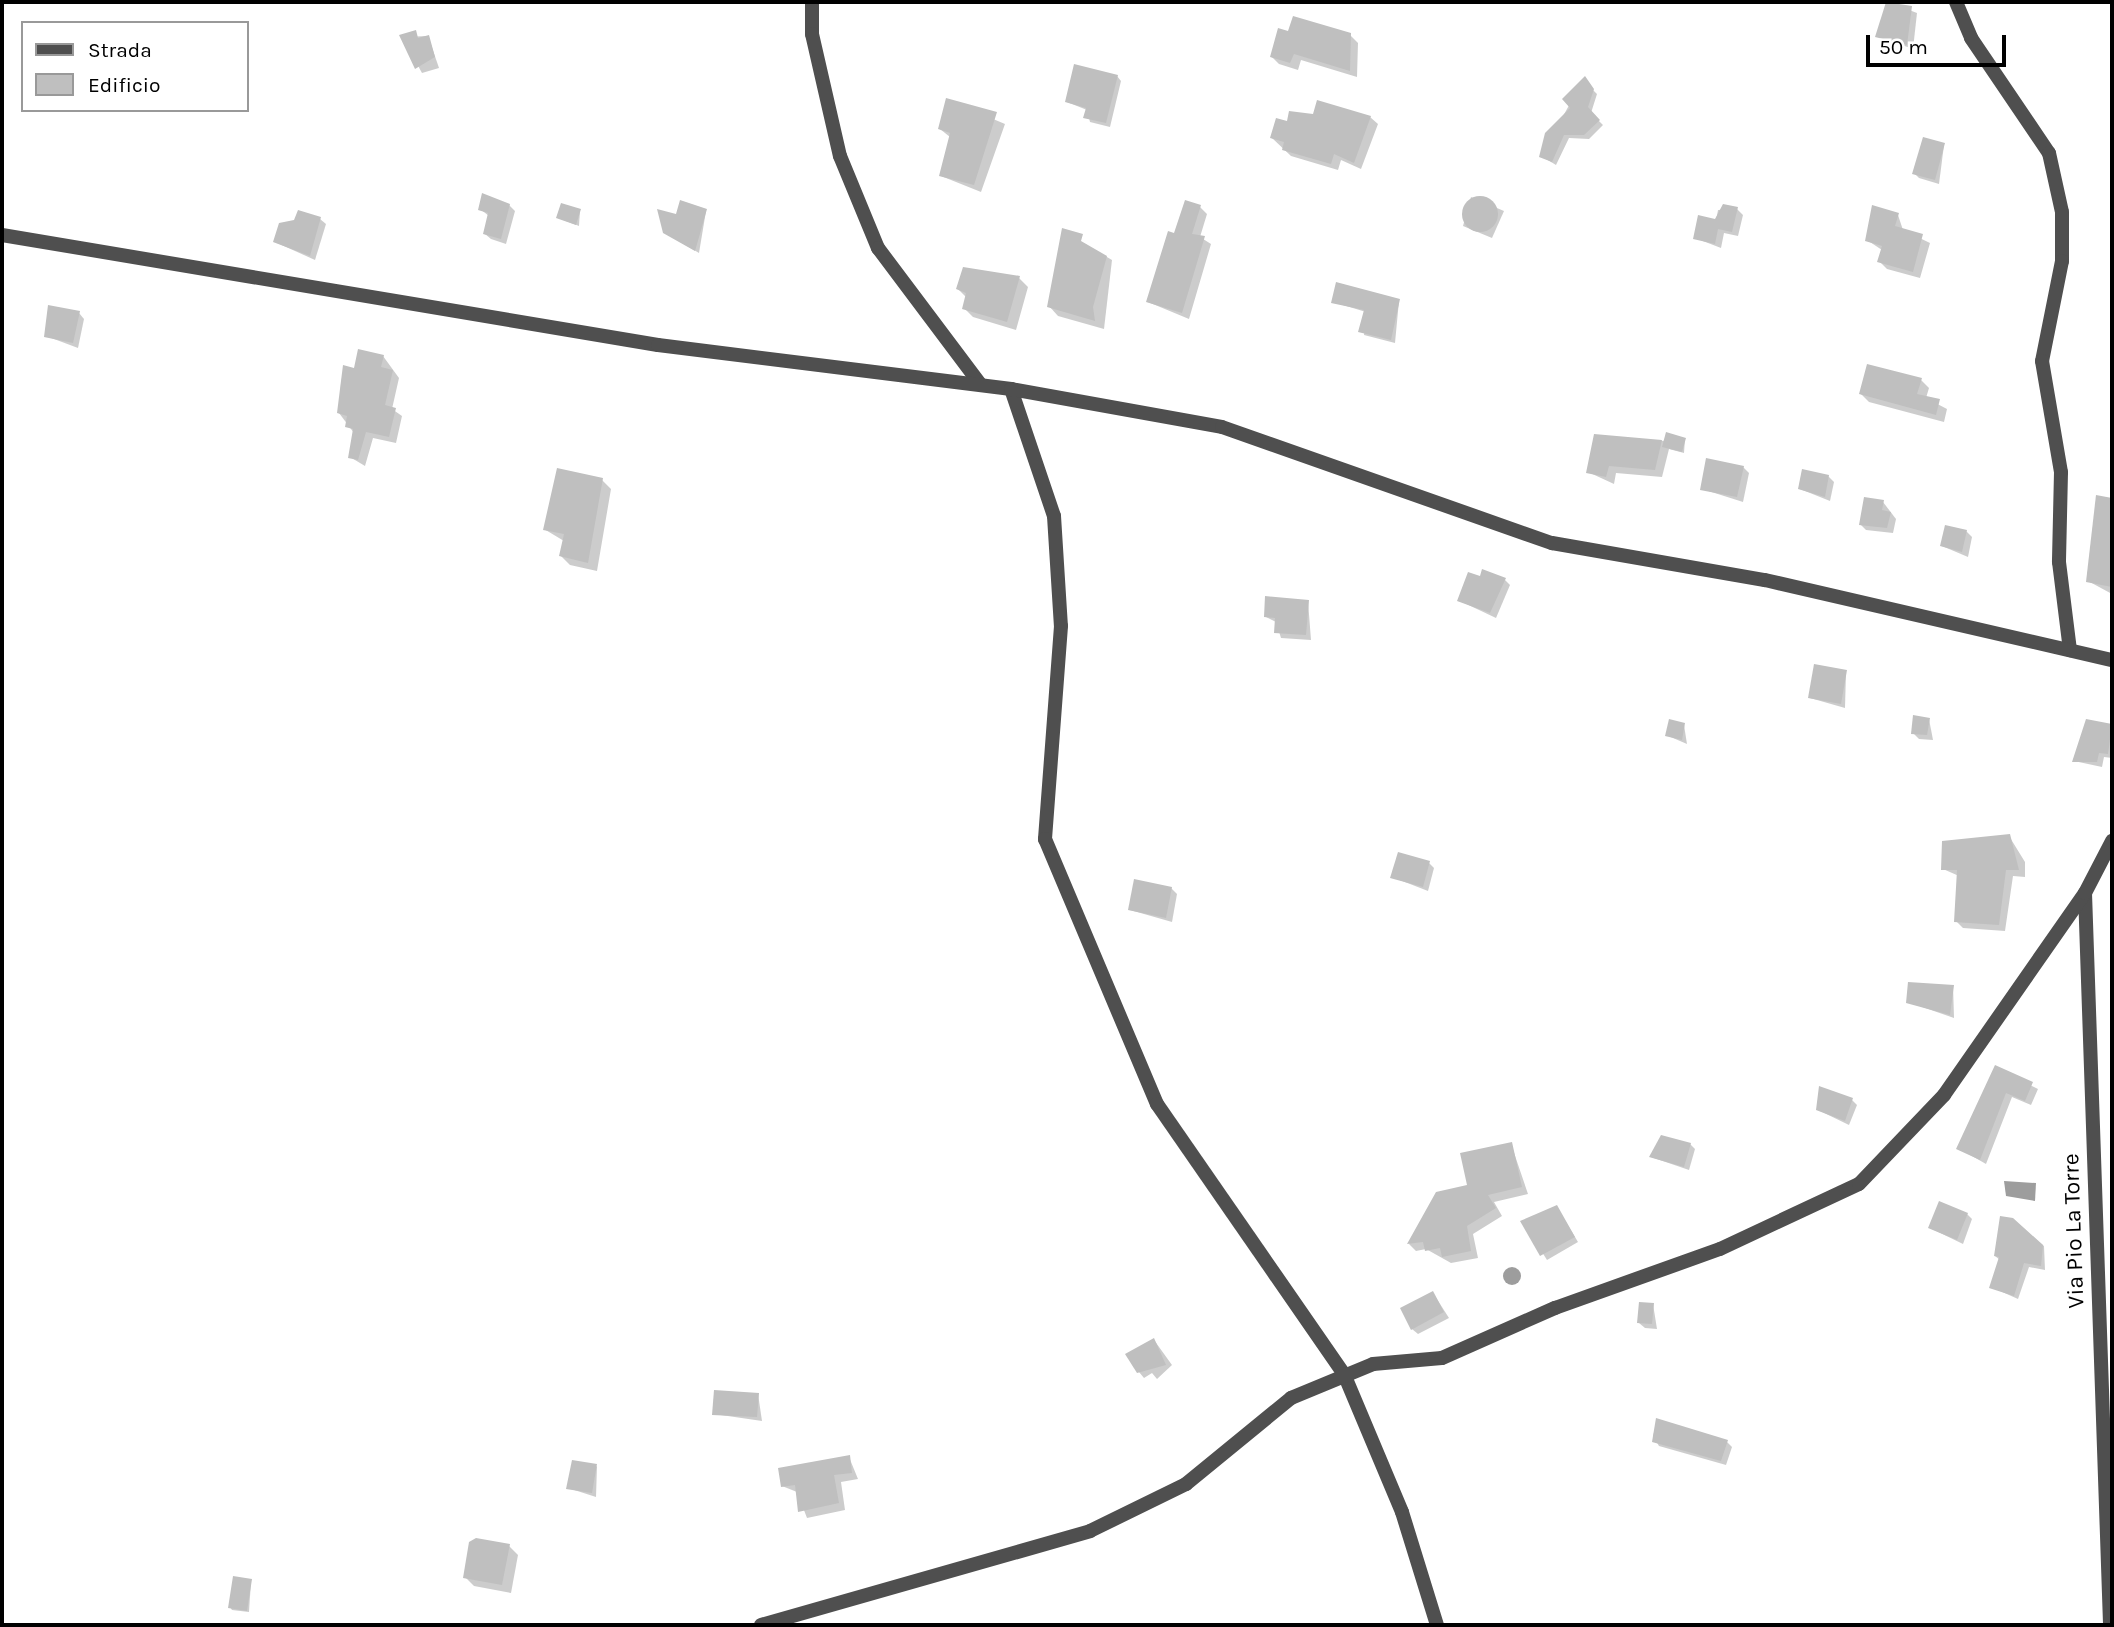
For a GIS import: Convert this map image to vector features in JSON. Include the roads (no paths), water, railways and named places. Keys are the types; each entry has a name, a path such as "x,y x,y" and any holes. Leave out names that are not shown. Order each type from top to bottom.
{"street":[{"path":"812,2 812,34 840,156 878,248 981,385"},
{"path":"1956,2 1971,38 2049,153 2062,212 2062,261 2042,361 2061,472 2059,562 2070,650"},
{"path":"2,235 659,345 1012,389 1222,427 1552,543 1765,580 2112,660"},
{"path":"1012,389 1054,516 1061,626 1045,839 1157,1104 1344,1374 1402,1512 1437,1625"},
{"name":"Via Pio La Torre","path":"2110,1625 2085,893 2112,841"},
{"path":"761,1625 1139,1511 1186,1484 1291,1398 1373,1364 1443,1358 1555,1308 1720,1249 1859,1184 1944,1095 2085,893"}]}
